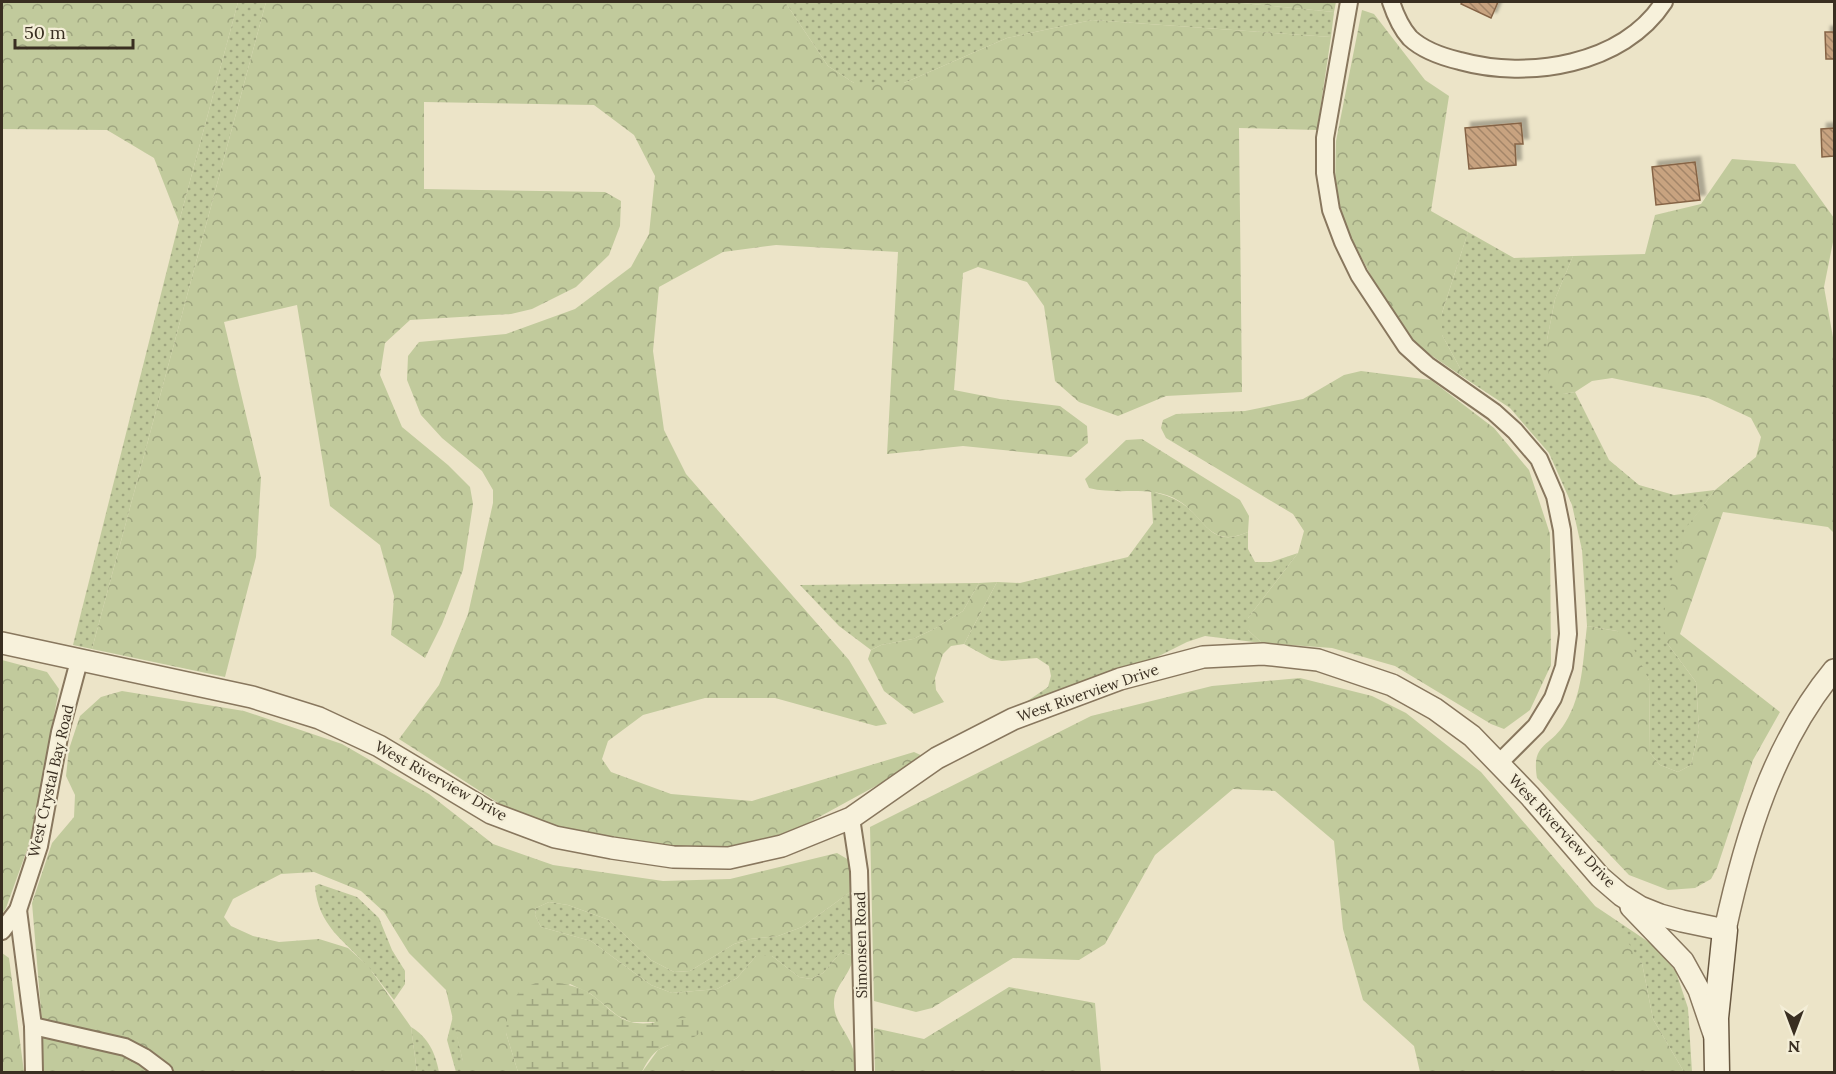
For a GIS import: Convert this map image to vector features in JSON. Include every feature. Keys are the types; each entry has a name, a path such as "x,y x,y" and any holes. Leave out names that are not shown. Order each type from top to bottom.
{"main road":[{"path":"1717,1072 1716,1039 1725,930"}],"street":[{"path":"1349,2 1325,138 1325,173 1331,210 1342,242 1359,275 1406,346 1427,365 1494,412 1515,431 1539,459 1555,496 1562,530 1568,634 1564,667 1553,698 1536,726 1499,763"},
{"path":"1391,2 1398,19 1411,38 1440,56 1479,67 1520,70 1556,66 1594,55 1630,36 1654,17 1664,2"},
{"name":"West Riverview Drive","path":"2,643 252,697 319,718 379,746 491,813 555,837 612,849 673,857 729,858 782,846 851,818 938,758 1013,719 1120,679 1203,657 1263,654 1318,660 1392,685 1435,710 1472,736 1499,763 1600,877 1621,895 1640,907 1682,921 1725,930"},
{"name":"West Crystal Bay Road","path":"2,931 18,910 39,846 60,732 79,661"},
{"path":"1725,930 1739,865 1772,773 1803,716 1833,674"},
{"name":"Simonsen Road","path":"851,818 859,872 864,1072"},
{"path":"1600,877 1683,961 1699,990 1716,1039"},
{"path":"18,910 33,1026 34,1072"},
{"path":"33,1026 125,1047 144,1057 164,1072"}],"green space":[{"path":"2,2 238,2 179,222 154,158 107,130 2,129"},
{"path":"238,2 266,2 92,649 73,645 179,222"},
{"path":"266,2 785,2 828,66 854,83 904,83 1007,38 1092,20 1331,37 1317,130 1239,128 1242,392 1166,396 1118,416 1079,402 1055,381 1044,306 1027,282 978,267 963,273 954,390 1000,399 1060,406 1087,426 1088,443 1071,457 963,446 887,454 898,252 776,245 723,252 659,287 653,351 664,430 686,474 849,660 887,724 876,726 775,698 705,698 643,715 608,741 602,759 611,772 671,794 752,801 914,752 927,758 788,834 721,848 675,847 558,829 500,804 399,739 439,685 468,614 493,503 493,490 482,471 442,438 421,415 407,380 408,356 419,342 506,334 575,309 631,267 649,234 655,176 634,135 594,105 424,102 424,189 605,192 621,201 620,226 609,255 576,287 532,309 511,314 410,320 385,343 380,375 402,427 448,465 470,487 473,504 463,570 442,624 425,658 391,635 394,596 380,545 330,506 297,305 224,322 261,478 256,557 225,677 92,649"},
{"path":"785,2 1232,2 1334,12 1331,37 1092,20 1007,38 904,83 854,83 828,66"},
{"path":"1232,2 1336,2 1334,12"},
{"path":"1362,10 1374,14 1425,80 1449,96 1431,211 1468,232 1442,313 1442,335 1466,379 1416,345 1377,287 1347,230 1335,189 1336,141"},
{"path":"1732,159 1795,164 1834,218 1834,237 1824,287 1834,343 1834,533 1828,527 1723,512 1680,634 1780,712 1753,760 1717,868 1711,879 1695,888 1668,890 1629,875 1537,778 1537,758 1539,751 1559,731 1571,712 1579,688 1587,626 1617,631 1631,643 1649,680 1650,753 1660,765 1678,772 1691,765 1699,730 1696,682 1667,643 1662,620 1685,529 1715,490 1756,457 1761,437 1751,418 1708,398 1612,378 1592,381 1575,392 1564,394 1549,380 1547,340 1555,299 1573,256 1645,254 1655,215 1701,204"},
{"path":"1468,232 1514,258 1573,256 1555,299 1547,340 1564,394 1575,392 1609,460 1639,485 1674,495 1715,490 1685,530 1667,643 1696,682 1699,730 1691,765 1678,772 1660,765 1650,753 1649,680 1617,631 1587,626 1582,550 1572,505 1549,453 1510,408 1466,379 1442,335 1442,313"},
{"path":"1361,371 1431,380 1494,428 1529,470 1550,534 1551,665 1530,710 1504,729 1491,724 1395,666 1332,648 1262,643 1248,630 1248,618 1298,553 1304,531 1293,514 1166,438 1161,428 1163,420 1176,414 1245,411 1303,399 1344,375"},
{"path":"1142,439 1240,500 1249,516 1248,532 1225,537 1216,534 1188,508 1169,496 1158,493 1089,488 1085,479 1126,440"},
{"path":"1151,491 1178,501 1216,534 1224,537 1248,532 1248,549 1255,562 1271,562 1298,553 1248,618 1248,630 1262,643 1205,636 1187,642 1133,669 1026,702 1048,687 1051,676 1049,666 1037,658 1002,661 991,659 964,644 997,582 1020,583 1128,557 1153,523"},
{"path":"997,582 964,644 951,646 943,654 935,678 936,690 944,702 914,714 884,691 868,659 871,650 881,645 913,639 934,629 963,611 979,583"},
{"path":"979,583 963,611 934,629 913,639 881,645 871,650 839,626 800,585"},
{"path":"2,660 47,672 59,689 32,836 2,914"},
{"path":"1300,678 1372,696 1406,713 1481,772 1625,938 1642,963 1653,1019 1684,1072 1420,1072 1414,1046 1363,1000 1343,929 1334,841 1275,791 1233,789 1155,855 1105,944 1079,960 1013,958 932,1008 916,1012 874,1001 870,827 1091,716 1212,686"},
{"path":"122,691 244,711 342,744 429,794 493,844 553,865 663,881 730,879 837,853 849,860 853,890 802,927 778,936 750,939 734,944 690,971 674,972 651,960 609,920 568,905 549,902 536,908 535,915 541,927 591,941 651,985 672,993 717,989 737,978 756,956 772,956 799,977 811,979 823,973 841,952 853,956 850,968 837,990 834,1009 853,1049 855,1072 642,1072 658,1050 675,1042 654,1022 631,1022 618,1016 591,994 570,984 506,1033 518,1072 463,1072 463,1062 446,990 409,953 384,912 361,891 314,872 281,874 233,899 224,917 231,926 253,936 279,942 319,939 348,948 368,966 411,1027 417,1072 173,1072 154,1053 129,1041 42,1022 32,903 52,843 74,817 75,795 66,776 69,749 80,716 101,697"},
{"path":"319,884 357,897 379,918 392,950 405,971 405,984 394,1000 327,922 317,900 315,886"},
{"path":"853,890 853,956 841,952 823,973 811,979 799,977 772,956 756,956 737,978 717,989 672,993 651,985 591,941 541,927 535,915 536,908 549,902 568,905 609,920 651,960 674,972 690,971 734,944 750,939 778,936 802,927"},
{"path":"1595,906 1659,949 1676,972 1688,1008 1692,1072 1684,1072 1653,1019 1642,963"},
{"path":"2,953 9,958 24,1072 2,1072"},
{"path":"543,980 581,989 620,1017 631,1022 649,1023 697,1017 706,1019 705,1027 689,1039 657,1051 649,1059 642,1072 518,1072 506,1033 508,1008 521,989"},
{"path":"1009,987 1095,1003 1101,1072 875,1072 874,1028 924,1039"},
{"path":"453,1016 463,1072 456,1072 447,1040"},
{"path":"411,1027 430,1046 439,1072 417,1072"},
{"path":"41,1033 121,1049 155,1072 43,1072"}],"building":[{"path":"1462,2 1498,2 1491,18 1461,4"},
{"path":"1825,32 1834,32 1834,59 1826,59"},
{"path":"1521,123 1523,144 1515,144 1516,165 1469,169 1465,128"},
{"path":"1834,128 1834,156 1822,157 1821,129"},
{"path":"1695,162 1700,200 1656,205 1652,167"}]}
